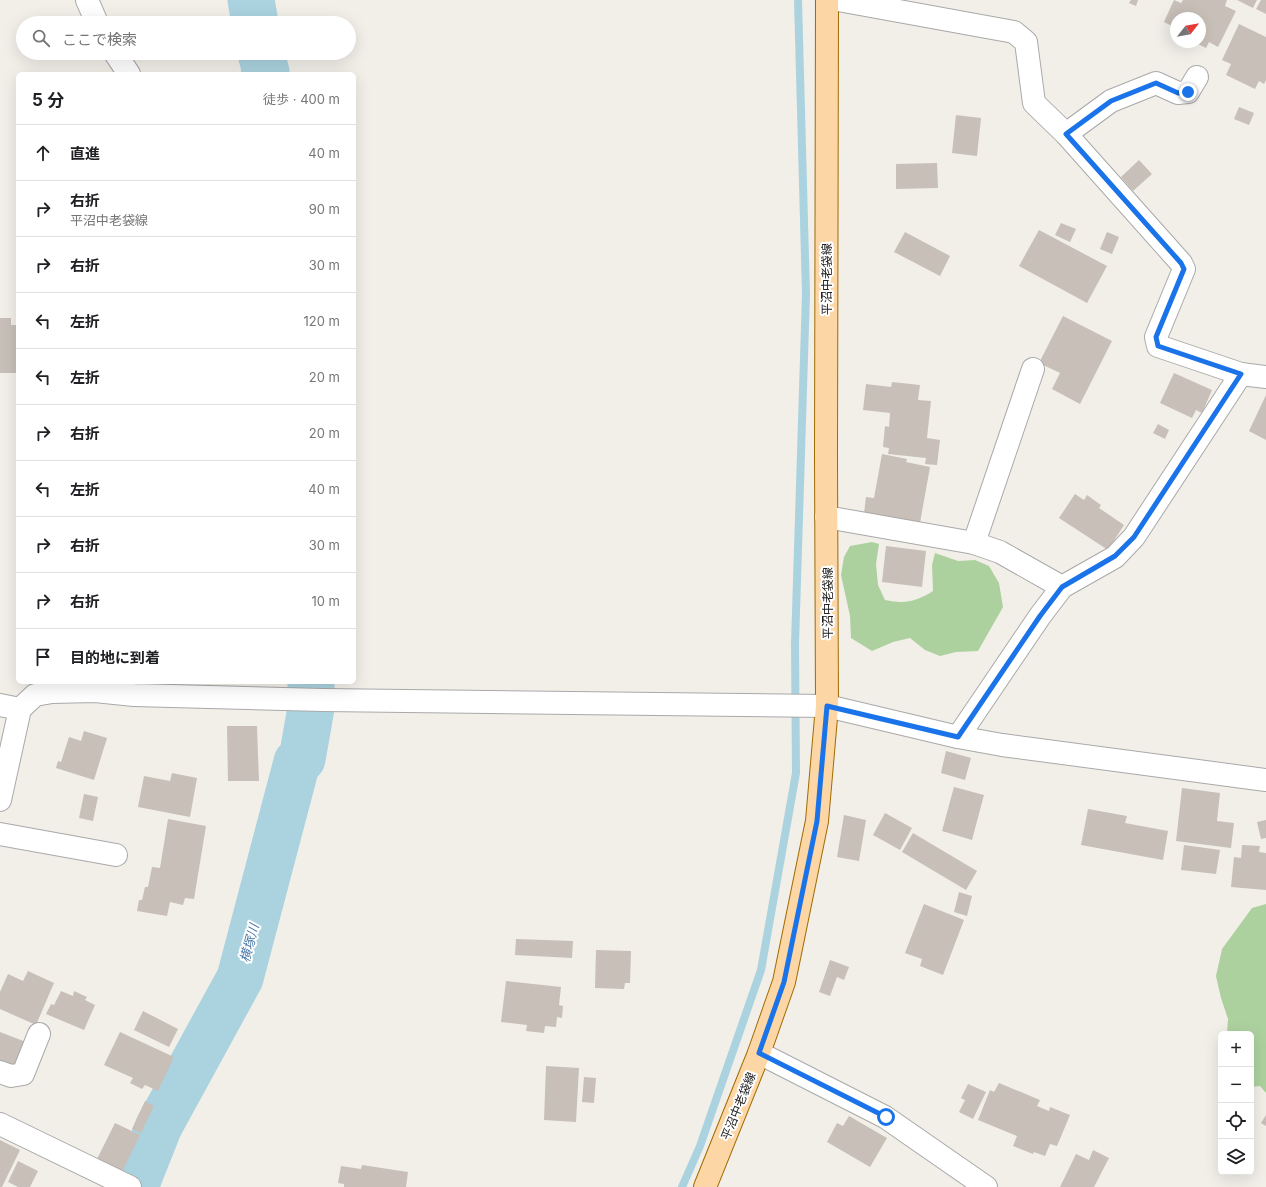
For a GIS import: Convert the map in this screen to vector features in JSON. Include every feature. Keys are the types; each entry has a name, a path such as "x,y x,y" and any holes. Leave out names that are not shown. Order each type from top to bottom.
{"main road":[{"name":"平沼中老袋線","path":"705,1187 759,1053 784,982 817,821 827,706 827,0"}],"street":[{"path":"88,0 94,16"},
{"path":"838,0 1014,32 1026,42 1034,103 1066,134 1181,263 1184,269 1156,337 1158,346 1241,374 1266,377"},
{"path":"120,60 128,72"},
{"path":"1066,134 1111,101 1156,83 1178,93 1188,92 1197,77"},
{"path":"974,542 1033,369"},
{"path":"958,737 1040,616 1062,587 1115,556 1134,537 1241,374"},
{"path":"826,517 974,542 1000,552 1062,587"},
{"path":"0,800 10,707 35,696 52,692 134,688 323,700 827,706 958,737 1052,752 1266,780"},
{"path":"0,834 116,855"},
{"path":"0,1072 11,1076 22,1074 39,1034"},
{"path":"759,1053 886,1117 986,1187"},
{"path":"0,1124 130,1187"}],"green space":[{"path":"872,542 879,544 876,564 878,585 885,600 898,602 910,601 921,598 933,591 932,565 935,553 958,561 975,560 989,566 999,583 1003,607 978,651 956,652 940,656 925,650 910,638 893,642 872,651 851,638 850,616 841,575 844,557 850,546"},
{"path":"1266,904 1266,1093 1260,1086 1254,1087 1254,1031 1227,1031 1228,1019 1216,976 1222,949 1252,908"}],"building":[{"path":"1131,0 1138,0 1136,6 1129,3"},
{"path":"1174,0 1181,3 1183,0 1227,0 1225,6 1236,11 1218,47 1209,42 1206,48 1206,12 1170,12 1170,25 1164,22"},
{"path":"1237,0 1257,0 1253,8"},
{"path":"1261,0 1266,0 1266,14 1256,9"},
{"path":"1239,24 1266,37 1266,80 1264,84 1259,81 1255,89 1226,75 1231,64 1222,60"},
{"path":"1239,107 1254,113 1249,125 1234,119"},
{"path":"956,115 981,118 977,156 952,153"},
{"path":"1139,160 1152,174 1133,191 1121,177"},
{"path":"937,163 938,188 896,189 896,164"},
{"path":"1061,223 1076,229 1070,242 1055,235"},
{"path":"1039,230 1107,266 1087,303 1019,266"},
{"path":"905,232 950,256 940,276 894,252"},
{"path":"1107,232 1119,237 1112,254 1100,249"},
{"path":"1063,316 1112,341 1080,404 1052,389 1060,373 1039,363"},
{"path":"0,318 11,318 11,325 16,325 16,373 0,373"},
{"path":"1174,373 1212,390 1202,413 1196,410 1192,418 1160,403"},
{"path":"892,382 920,385 918,400 931,401 927,438 940,440 937,465 925,464 926,458 888,454 889,448 883,447 885,426 889,427 890,413 863,410 866,384 891,387"},
{"path":"1266,395 1266,440 1249,431"},
{"path":"1158,424 1169,430 1165,439 1153,433"},
{"path":"882,454 907,459 906,462 930,467 920,523 864,513 866,497 874,498"},
{"path":"1075,494 1084,500 1087,495 1101,505 1099,508 1124,525 1108,550 1059,518"},
{"path":"886,546 926,551 922,587 882,582"},
{"path":"227,726 257,726 259,781 228,781"},
{"path":"84,731 107,738 94,780 56,768 58,761 61,762 69,737 81,741"},
{"path":"946,751 971,758 965,780 941,773"},
{"path":"172,773 197,778 190,817 138,807 144,776 170,781"},
{"path":"954,787 984,795 972,840 942,831"},
{"path":"1182,788 1220,793 1217,821 1234,823 1231,848 1176,841"},
{"path":"84,794 98,797 93,821 79,818"},
{"path":"1088,809 1127,816 1125,823 1168,831 1163,860 1081,845"},
{"path":"885,813 912,828 900,850 873,835"},
{"path":"844,815 866,820 859,861 837,857"},
{"path":"168,819 206,826 194,899 185,898 183,905 170,902 167,916 137,911 139,900 142,900 145,887 148,887 152,867 160,868"},
{"path":"1266,820 1266,838 1261,839 1257,822"},
{"path":"913,833 977,871 966,890 902,852"},
{"path":"1184,845 1220,850 1216,874 1181,870"},
{"path":"1242,845 1260,846 1259,852 1266,853 1266,890 1231,887 1234,857 1241,858"},
{"path":"959,892 972,896 967,916 954,912"},
{"path":"924,904 964,920 943,975 920,966 922,959 905,953"},
{"path":"516,939 573,941 572,958 515,955"},
{"path":"596,950 631,951 630,983 625,983 624,989 595,988"},
{"path":"830,960 849,967 844,980 837,977 830,996 819,992"},
{"path":"28,971 54,983 36,1025 0,1009 0,992 8,974 23,981"},
{"path":"506,981 561,987 559,1005 563,1006 562,1018 557,1017 556,1027 545,1026 544,1033 526,1031 527,1025 501,1022"},
{"path":"61,991 73,996 74,991 87,997 85,1000 95,1005 84,1030 46,1014 51,1004 54,1005"},
{"path":"143,1011 178,1029 169,1047 134,1030"},
{"path":"0,1032 26,1042 15,1069 0,1063"},
{"path":"120,1032 174,1057 158,1091 145,1085 142,1089 130,1083 133,1078 104,1065"},
{"path":"546,1066 579,1068 576,1122 544,1120"},
{"path":"584,1077 596,1078 594,1103 582,1102"},
{"path":"999,1083 1040,1100 1037,1106 1049,1111 1050,1107 1070,1115 1057,1146 1050,1144 1045,1156 1034,1152 1033,1154 1013,1146 1017,1136 978,1120 990,1090 994,1092"},
{"path":"968,1084 986,1092 973,1119 959,1112 965,1100 961,1098"},
{"path":"145,1101 154,1106 141,1133 132,1129"},
{"path":"1266,1115 1266,1126 1261,1123"},
{"path":"849,1116 887,1138 870,1167 827,1142 837,1123 843,1126"},
{"path":"115,1123 140,1135 121,1174 96,1161"},
{"path":"0,1140 20,1150 2,1187 0,1187"},
{"path":"1093,1150 1109,1158 1094,1187 1060,1187 1076,1154 1089,1160"},
{"path":"18,1161 38,1171 30,1187 18,1187 8,1182"},
{"path":"362,1165 408,1172 406,1187 344,1187 344,1184 338,1183 341,1166 361,1169"}],"waterway":[{"name":"横塚川","path":"251,0 254,16"},
{"path":"682,1187 700,1146 761,970 796,773 795,644 806,294 798,0"},
{"name":"横塚川","path":"263,60 266,72"},
{"name":"横塚川","path":"134,1187 159,1126 240,978 297,762 302,759 311,708 311,684"}],"route":[{"path":"886,1117 759,1053 784,982 817,821 827,706 958,737 1040,616 1062,587 1115,556 1134,537 1241,374 1158,346 1156,337 1184,269 1181,263 1066,134 1111,101 1156,83 1178,93 1188,92"}]}
